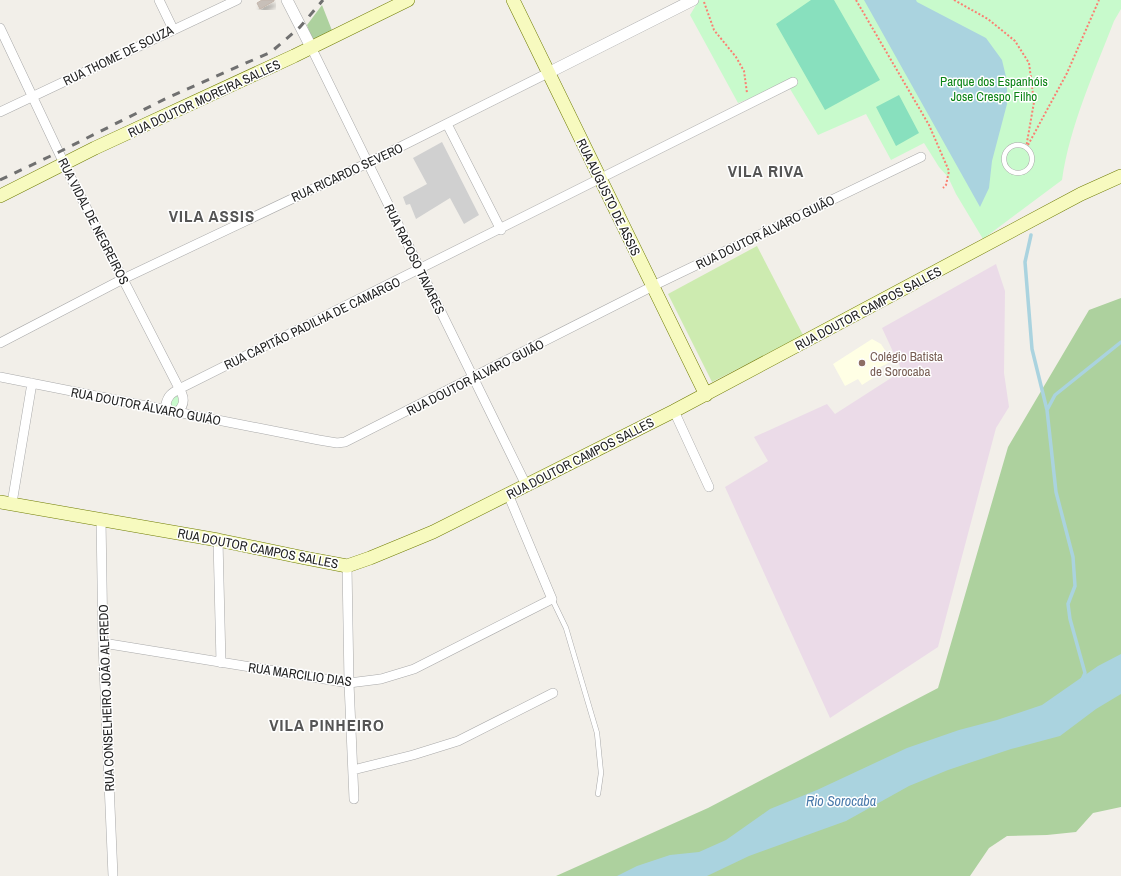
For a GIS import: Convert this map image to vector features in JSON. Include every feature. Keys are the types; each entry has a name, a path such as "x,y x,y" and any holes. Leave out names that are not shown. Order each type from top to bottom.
{"main road":[{"name":"RUA DOUTOR MOREIRA SALLES","path":"0,196 65,163 312,48 408,0"},
{"name":"RUA AUGUSTO DE ASSIS","path":"512,0 706,395"},
{"name":"RUA DOUTOR CAMPOS SALLES","path":"6,502 218,540 347,566 433,532 706,395 1074,197 1121,176"}],"street":[{"path":"159,0 173,29"},
{"name":"RUA THOME DE SOUZA","path":"0,112 237,0"},
{"name":"RUA RAPOSO TAVARES","path":"287,0 421,269 526,485"},
{"name":"RUA RICARDO SEVERO","path":"0,343 124,279 447,124 693,0"},
{"name":"RUA VIDAL DE NEGREIROS","path":"0,28 65,163 184,400 181,409 173,412"},
{"path":"294,56 302,44 303,33"},
{"name":"RUA CAPITÃO PADILHA DE CAMARGO","path":"173,412 166,404 167,398 179,389 501,230 793,82"},
{"path":"447,124 501,230"},
{"name":"RUA DOUTOR ÁLVARO GUIÃO","path":"0,377 337,443 345,442 653,286 921,157"},
{"path":"6,502 32,383"},
{"path":"674,411 709,487"},
{"path":"508,494 552,599"},
{"name":"RUA CONSELHEIRO JOÃO ALFREDO","path":"101,519 103,643 113,876"},
{"path":"218,540 221,663"},
{"path":"347,566 349,683 354,799"},
{"name":"RUA MARCILIO DIAS","path":"103,643 349,683 381,679 414,669 552,599"},
{"path":"353,770 413,755 458,741 553,693"}],"lane":[{"path":"1018,146 1026,148 1032,155 1029,168 1022,173 1009,170 1005,162 1005,157 1009,149 1018,146"},
{"path":"552,599 566,628 597,733 602,773 598,794"}],"path":[{"path":"704,0 714,30 736,57 744,71 749,104"},
{"path":"856,0 929,126 949,171 946,185 943,188"},
{"path":"954,0 988,19 1015,41 1029,63 1034,102 1026,148"},
{"path":"1026,148 1067,73 1099,0"}],"shaded area":[{"path":"442,142 479,215 464,224 450,198 416,219 410,204 406,205 403,197 427,184 413,158"},
{"path":"996,264 1005,291 1004,373 1009,407 996,428 938,647 830,718 725,487 768,461 754,437 827,404 835,414 902,371 882,328"},
{"name":"Colégio Batista de Sorocaba","path":"872,339 881,344 892,361 869,373 873,378 862,385 858,379 845,386 833,364"}],"green space":[{"name":"Parque dos Espanhóis Jose Crespo Filho","path":"699,0 1121,0 1121,9 1114,21 1077,119 1062,180 983,239 956,194 948,177 939,167 924,143 891,160 866,114 818,135 787,84 738,103 690,15"},
{"path":"811,0 834,0 880,80 825,110 776,24"},
{"path":"322,5 333,33 312,39 307,25"},
{"path":"899,95 919,133 896,146 876,107"},
{"path":"757,246 803,335 712,382 668,294"},
{"path":"1121,298 1121,807 1093,813 1076,832 1047,835 1007,836 989,848 970,876 556,876 708,808 938,688 1008,447 1089,310"},
{"path":"177,395 181,399 177,408 171,407 169,399"}],"water":[{"path":"864,0 916,0 917,2 986,38 1002,60 1007,81 1007,104 992,161 989,188 980,207"},
{"name":"Rio Sorocaba","path":"1121,654 1121,694 1096,709 1060,736 1011,749 948,770 909,786 846,821 749,856 707,876 617,876 637,866 670,855 699,852 726,840 770,809 817,790 907,748 959,730 997,720 1042,705 1098,666"}],"building":[{"path":"262,0 274,1 260,9 257,3"}],"waterway":[{"path":"1031,235 1025,262 1032,349 1047,410 1056,492 1073,557 1075,586 1068,604 1070,619 1085,673 1082,680"},
{"path":"1047,410 1055,395 1121,342"}],"railway":[{"path":"0,180 167,98 271,52 300,27 323,0"}],"place":[{"name":"Colégio Batista de Sorocaba","path":"862,363"}],"district":[{"name":"VILA RIVA","path":"766,171"},
{"name":"VILA ASSIS","path":"212,216"},
{"name":"VILA PINHEIRO","path":"327,725"}]}
